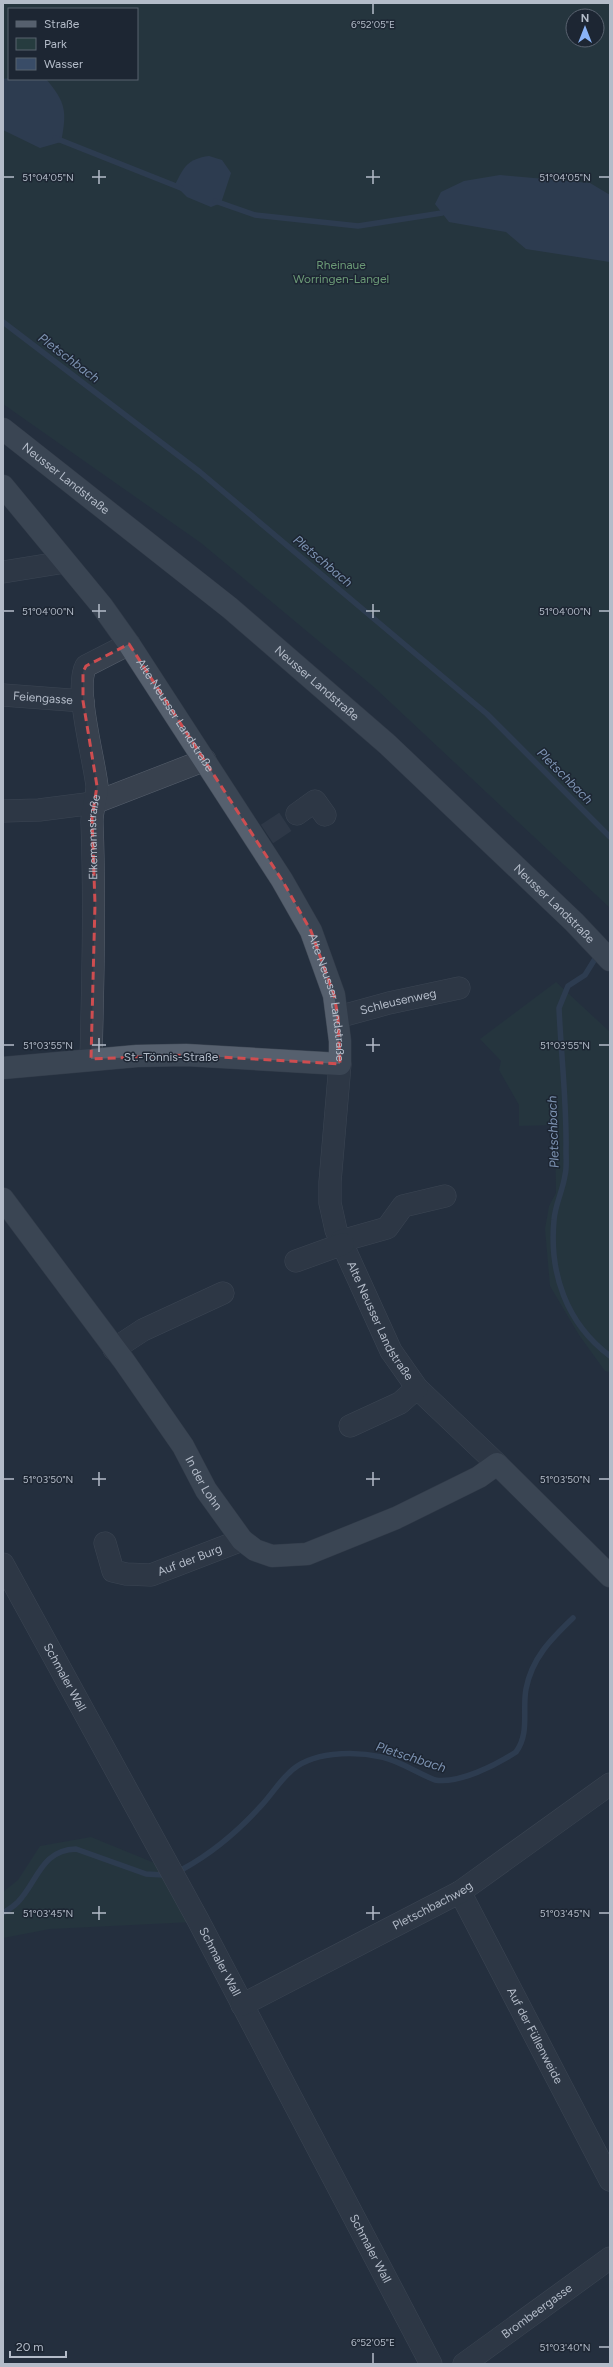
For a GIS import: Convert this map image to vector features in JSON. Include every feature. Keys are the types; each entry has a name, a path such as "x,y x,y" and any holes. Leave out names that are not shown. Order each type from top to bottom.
{"main road":[{"name":"Neusser Landstraße","path":"3,429 230,608 387,744 574,922 610,960"},
{"name":"Alte Neusser Landstraße","path":"3,486 102,606 129,644 205,760 262,838 311,931 334,995 338,1017 340,1064"},
{"name":"St.-Tönnis-Straße","path":"3,1068 91,1059 186,1055 340,1064"},
{"name":"In der Lohn","path":"3,1199 114,1349 183,1446 206,1490 242,1540 255,1550 272,1556 307,1554 396,1518 479,1477 497,1464"},
{"name":"Alte Neusser Landstraße","path":"497,1464 610,1576"}],"street":[{"path":"3,572 65,562"},
{"name":"Elkemannstraße","path":"91,1059 95,904 94,803 97,786 83,701 83,672 86,666 129,644"},
{"name":"Feiengasse","path":"3,695 83,701"},
{"path":"3,811 39,810 94,803 205,760"},
{"path":"297,814 315,801 325,815"},
{"name":"Schleusenweg","path":"338,1017 389,1003 459,988"},
{"name":"Alte Neusser Landstraße","path":"340,1064 330,1182 330,1203 336,1230 392,1351 417,1388 497,1464"},
{"path":"296,1261 342,1242 387,1228 403,1206 445,1196"},
{"path":"114,1349 143,1330 223,1293"},
{"path":"350,1426 400,1403 417,1388"},
{"name":"Auf der Burg","path":"105,1543 113,1571 126,1574 151,1575 242,1540"},
{"name":"Schmaler Wall","path":"3,1564 242,2005 431,2364"},
{"name":"Pletschbachweg","path":"242,2005 460,1892 610,1784"},
{"name":"Auf der Füllenweide","path":"460,1892 610,2180"},
{"name":"Brombeergasse","path":"464,2364 610,2258"}],"highlighted area":[{"path":"129,644 282,880 311,931 334,995 338,1017 340,1064 186,1055 91,1059 95,904 92,818 97,786 83,701 83,672 86,666"}],"green space":[{"name":"Rheinaue Worringen-Langel","path":"3,3 610,3 610,908 375,688 201,543 3,404"},
{"path":"556,982 610,1032 610,1372 605,1371 579,1335 550,1286 545,1229 549,1206 556,1193 555,1125 519,1126 519,1105 499,1070 501,1061 480,1039"},
{"path":"91,1837 157,1864 193,1922 50,1929 3,1938 3,1892 18,1880 40,1846"}],"water":[{"path":"3,79 47,80 58,95 63,108 64,122 61,142 40,148 3,130"},
{"path":"209,156 222,160 231,173 221,203 211,207 187,197 175,185 184,168 191,161"},
{"path":"500,175 590,183 610,195 610,262 526,249 506,232 449,222 435,204 441,192 464,181"}],"waterway":[{"path":"55,138 181,188"},
{"path":"215,201 255,215 358,226 442,213"},
{"name":"Pletschbach","path":"3,322 200,472 487,714 610,837"},
{"name":"Pletschbach","path":"598,954 585,975 568,986 559,1008 566,1115 566,1172 557,1203 553,1240 554,1259 564,1296 582,1328 595,1343 610,1356"},
{"name":"Pletschbach","path":"183,1869 204,1856 233,1834 263,1804 289,1773 308,1760 333,1754 371,1755 395,1761 435,1780 445,1780 466,1776 488,1768 516,1752 523,1737 526,1689 533,1668 538,1658 550,1642 573,1618"},
{"name":"Pletschbach","path":"3,1913 18,1902 25,1894 41,1868 55,1855 64,1851 76,1849 146,1874 164,1875"}],"tunnel":[{"path":"267,834 297,814"}]}
